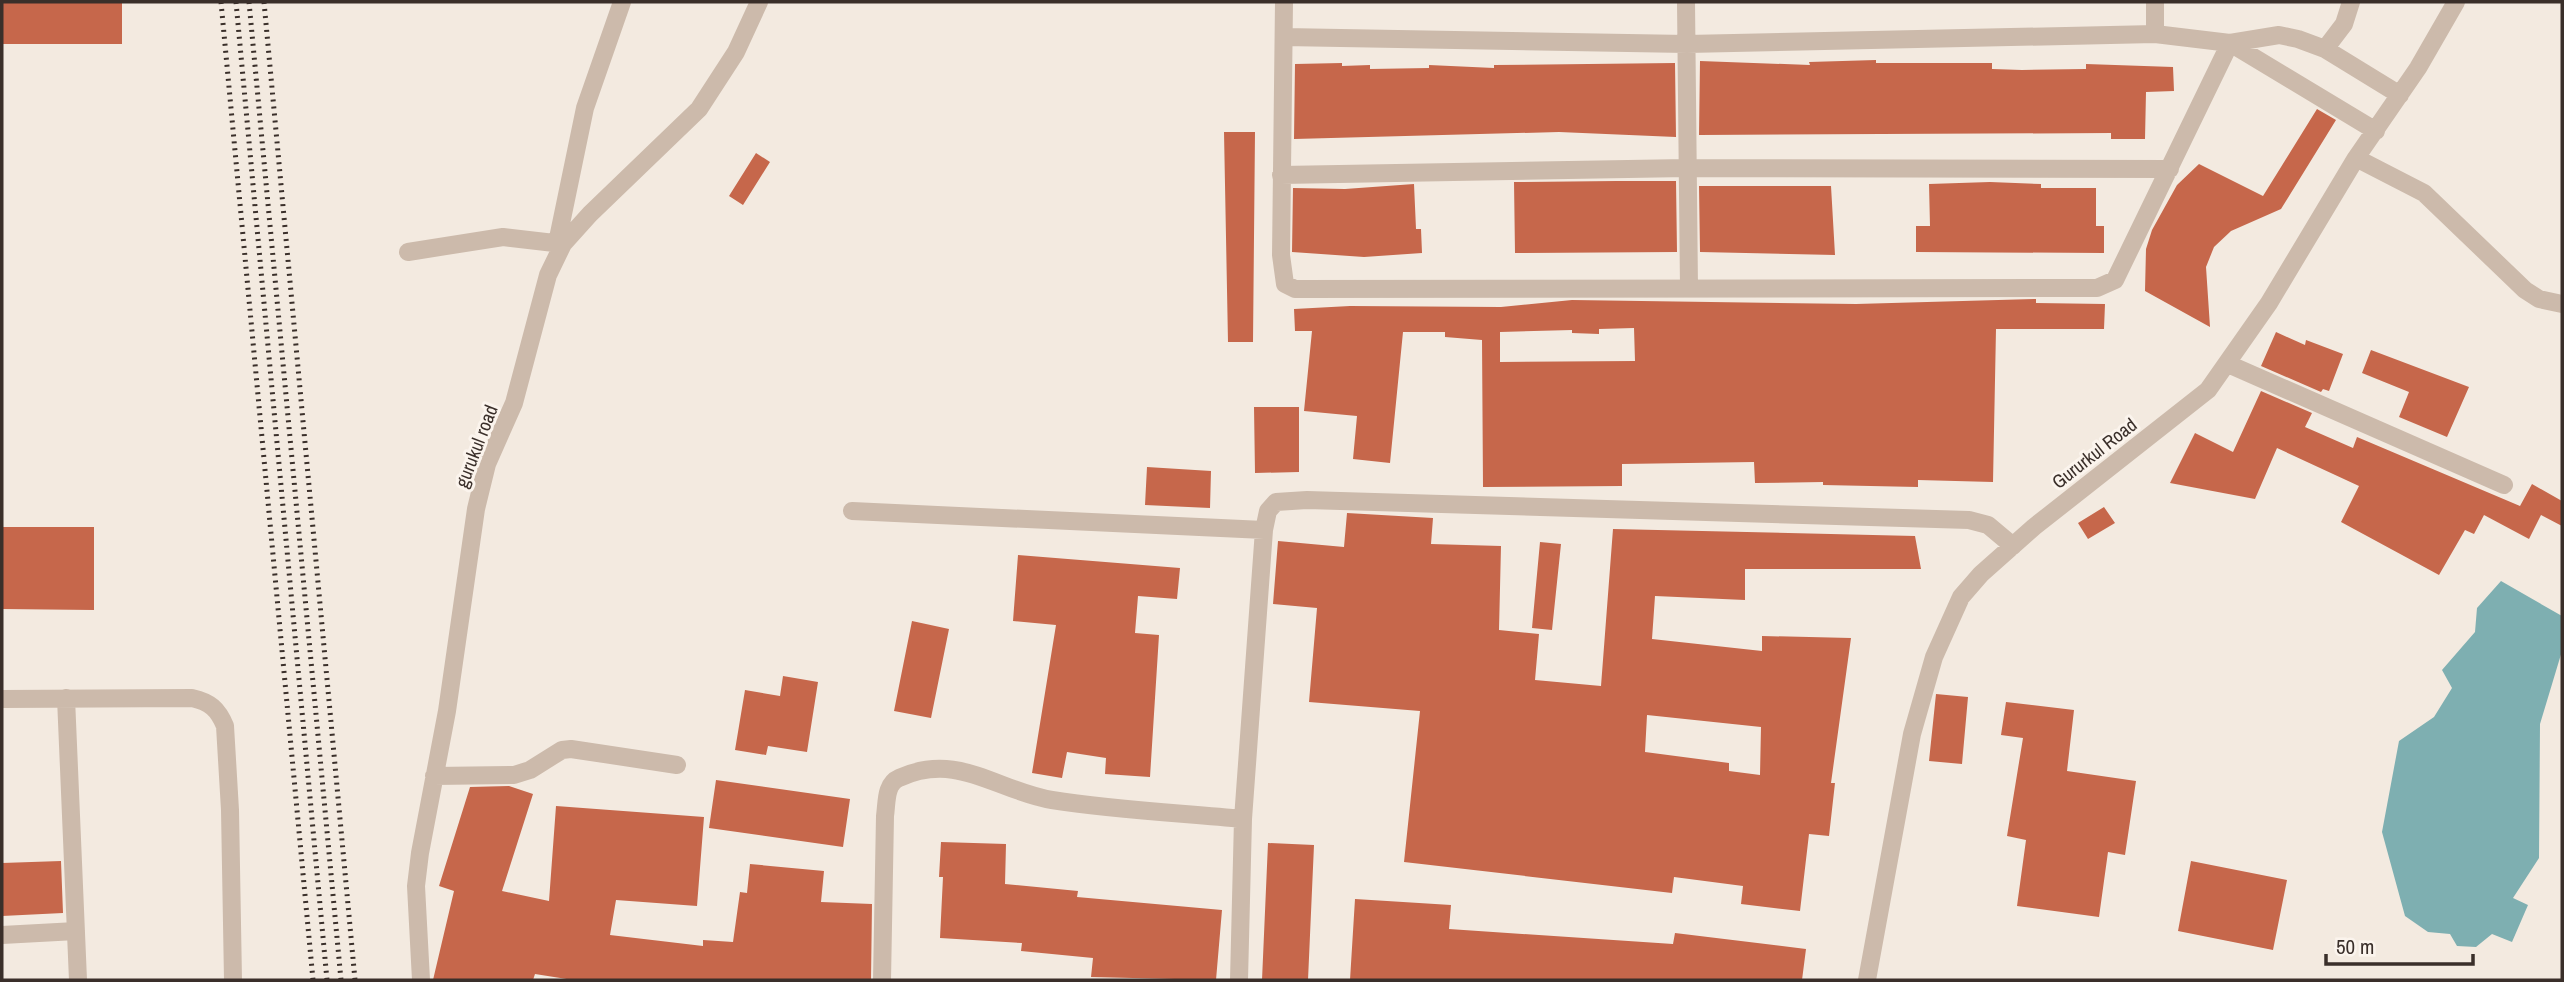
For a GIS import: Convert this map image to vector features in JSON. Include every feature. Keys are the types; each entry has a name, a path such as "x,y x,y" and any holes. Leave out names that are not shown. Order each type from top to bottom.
{"street":[{"path":"408,252 503,237 560,243 585,108 622,2"},
{"name":"gurukul road","path":"421,980 416,886 447,711 481,483 514,403 548,275 560,243 699,109 736,52 759,2"},
{"path":"1284,2 1281,82 1282,278 1285,284 1295,289 2097,288 2115,280 2230,43"},
{"path":"1686,2 1689,288"},
{"path":"2155,2 2155,34"},
{"path":"2325,48 2344,24 2351,2"},
{"name":"Gururkul Road","path":"1867,980 1912,734 1934,656 1961,597 1981,574 2013,546 2208,390 2228,364 2356,158 2400,95 2456,2"},
{"path":"1284,37 1687,44 2155,34 2230,43 2279,36 2325,48 2400,95"},
{"path":"2230,43 2376,131"},
{"path":"2356,158 2424,193 2525,290 2539,299 2562,304"},
{"path":"1281,175 1687,168 2170,169"},
{"path":"2228,364 2504,485"},
{"path":"1239,980 1243,820 1264,530 1271,504 1307,500 1969,520 1987,525 2013,546"},
{"path":"852,511 1264,530"},
{"path":"2,698 192,698 213,706 220,714 225,726 230,810 233,980"},
{"path":"66,698 78,980"},
{"path":"434,776 513,775 530,770 562,750 571,749 677,765"},
{"path":"882,980 885,816 891,782 898,778 920,771 959,769 1053,800 1243,820"},
{"path":"2,936 76,931"}],"water":[{"path":"2501,581 2562,616 2562,651 2540,724 2539,858 2513,898 2528,905 2512,942 2492,934 2476,947 2457,946 2450,934 2428,932 2405,916 2382,832 2399,741 2434,717 2452,688 2442,670 2475,632 2477,608"}],"building":[{"path":"2,2 122,2 122,44 2,44"},
{"path":"1876,60 1876,63 1992,63 1992,69 2022,70 2086,69 2086,64 2173,67 2174,91 2146,92 2145,139 2111,139 2111,133 1699,135 1700,61 1810,65 1809,62"},
{"path":"1342,63 1342,66 1370,65 1370,69 1429,68 1429,65 1494,68 1494,65 1675,63 1676,137 1559,132 1294,139 1295,64"},
{"path":"2317,109 2336,120 2281,209 2231,231 2214,247 2206,267 2210,327 2145,291 2146,249 2152,230 2177,185 2199,164 2263,196"},
{"path":"1224,132 1255,132 1253,342 1228,342"},
{"path":"756,153 770,162 743,205 729,196"},
{"path":"1676,181 1677,252 1515,253 1514,182"},
{"path":"1414,184 1416,229 1421,229 1422,253 1364,257 1292,252 1293,188 1345,189"},
{"path":"1929,184 2041,184 2041,188 2096,188 2096,226 2104,226 2104,253 1916,252 1916,226 1930,226"},
{"path":"1699,186 1831,186 1835,255 1700,252"},
{"path":"2036,299 2036,303 2105,304 2104,329 1996,329 1993,482 1918,480 1918,487 1823,485 1823,482 1755,483 1754,462 1622,464 1622,486 1483,487 1482,340 1445,337 1445,332 1403,332 1390,463 1353,459 1357,416 1304,411 1312,331 1295,331 1294,309 1350,306 1501,307 1572,300 1856,304","holes":["1634,328 1635,361 1500,362 1500,332 1572,330 1572,333 1599,334 1599,329"]},
{"path":"2276,332 2305,345 2306,340 2343,354 2329,391 2323,389 2321,392 2261,366"},
{"path":"2371,350 2469,387 2447,437 2399,417 2409,392 2362,373"},
{"path":"2261,391 2312,413 2305,427 2353,448 2357,437 2520,506 2532,484 2562,501 2562,526 2541,515 2529,539 2484,515 2474,534 2465,530 2439,575 2341,522 2359,486 2277,448 2255,499 2170,483 2195,433 2233,452"},
{"path":"1254,407 1299,407 1299,472 1255,473"},
{"path":"1147,467 1211,471 1210,508 1145,505"},
{"path":"2104,507 2115,523 2088,539 2078,523"},
{"path":"1347,513 1433,518 1431,544 1501,546 1499,630 1539,634 1535,680 1601,686 1613,529 1915,536 1921,569 1745,569 1745,600 1655,596 1652,639 1762,651 1762,636 1851,638 1831,783 1835,783 1829,836 1809,834 1800,911 1741,904 1743,886 1674,877 1672,893 1404,862 1420,711 1309,702 1317,608 1273,604 1278,541 1344,547","holes":["1647,715 1761,727 1760,775 1729,771 1729,763 1645,752"]},
{"path":"2,527 94,527 94,610 2,609"},
{"path":"1540,542 1561,544 1552,630 1532,628"},
{"path":"1018,555 1180,568 1177,599 1138,596 1135,633 1159,635 1150,777 1105,774 1106,758 1067,752 1062,778 1032,773 1056,625 1013,621"},
{"path":"912,621 949,629 931,718 894,711"},
{"path":"783,676 818,682 807,752 768,746 766,755 735,750 745,690 780,696"},
{"path":"1936,694 1968,697 1962,764 1929,761"},
{"path":"2006,702 2074,710 2067,771 2136,781 2125,855 2108,852 2099,917 2017,906 2026,840 2007,836 2023,738 2001,735"},
{"path":"716,780 850,799 843,847 709,828"},
{"path":"509,786 533,794 502,891 549,901 556,806 704,817 697,906 616,900 610,935 703,946 703,940 733,942 740,892 747,893 750,864 824,871 821,902 872,904 871,980 573,980 535,974 533,980 433,980 454,891 439,886 470,787"},
{"path":"941,842 1006,844 1005,884 1078,891 1077,897 1222,910 1216,980 1091,977 1093,958 1021,951 1022,943 940,938 943,877 939,877"},
{"path":"1268,843 1314,845 1308,980 1262,980"},
{"path":"61,861 63,913 2,916 2,863"},
{"path":"2191,861 2287,880 2273,950 2178,931"},
{"path":"1355,899 1451,905 1449,929 1673,944 1675,933 1806,949 1802,980 1350,980"}],"railway":[{"path":"221,2 313,980"},
{"path":"236,2 327,980"},
{"path":"249,2 341,980"},
{"path":"264,2 355,980"}]}
